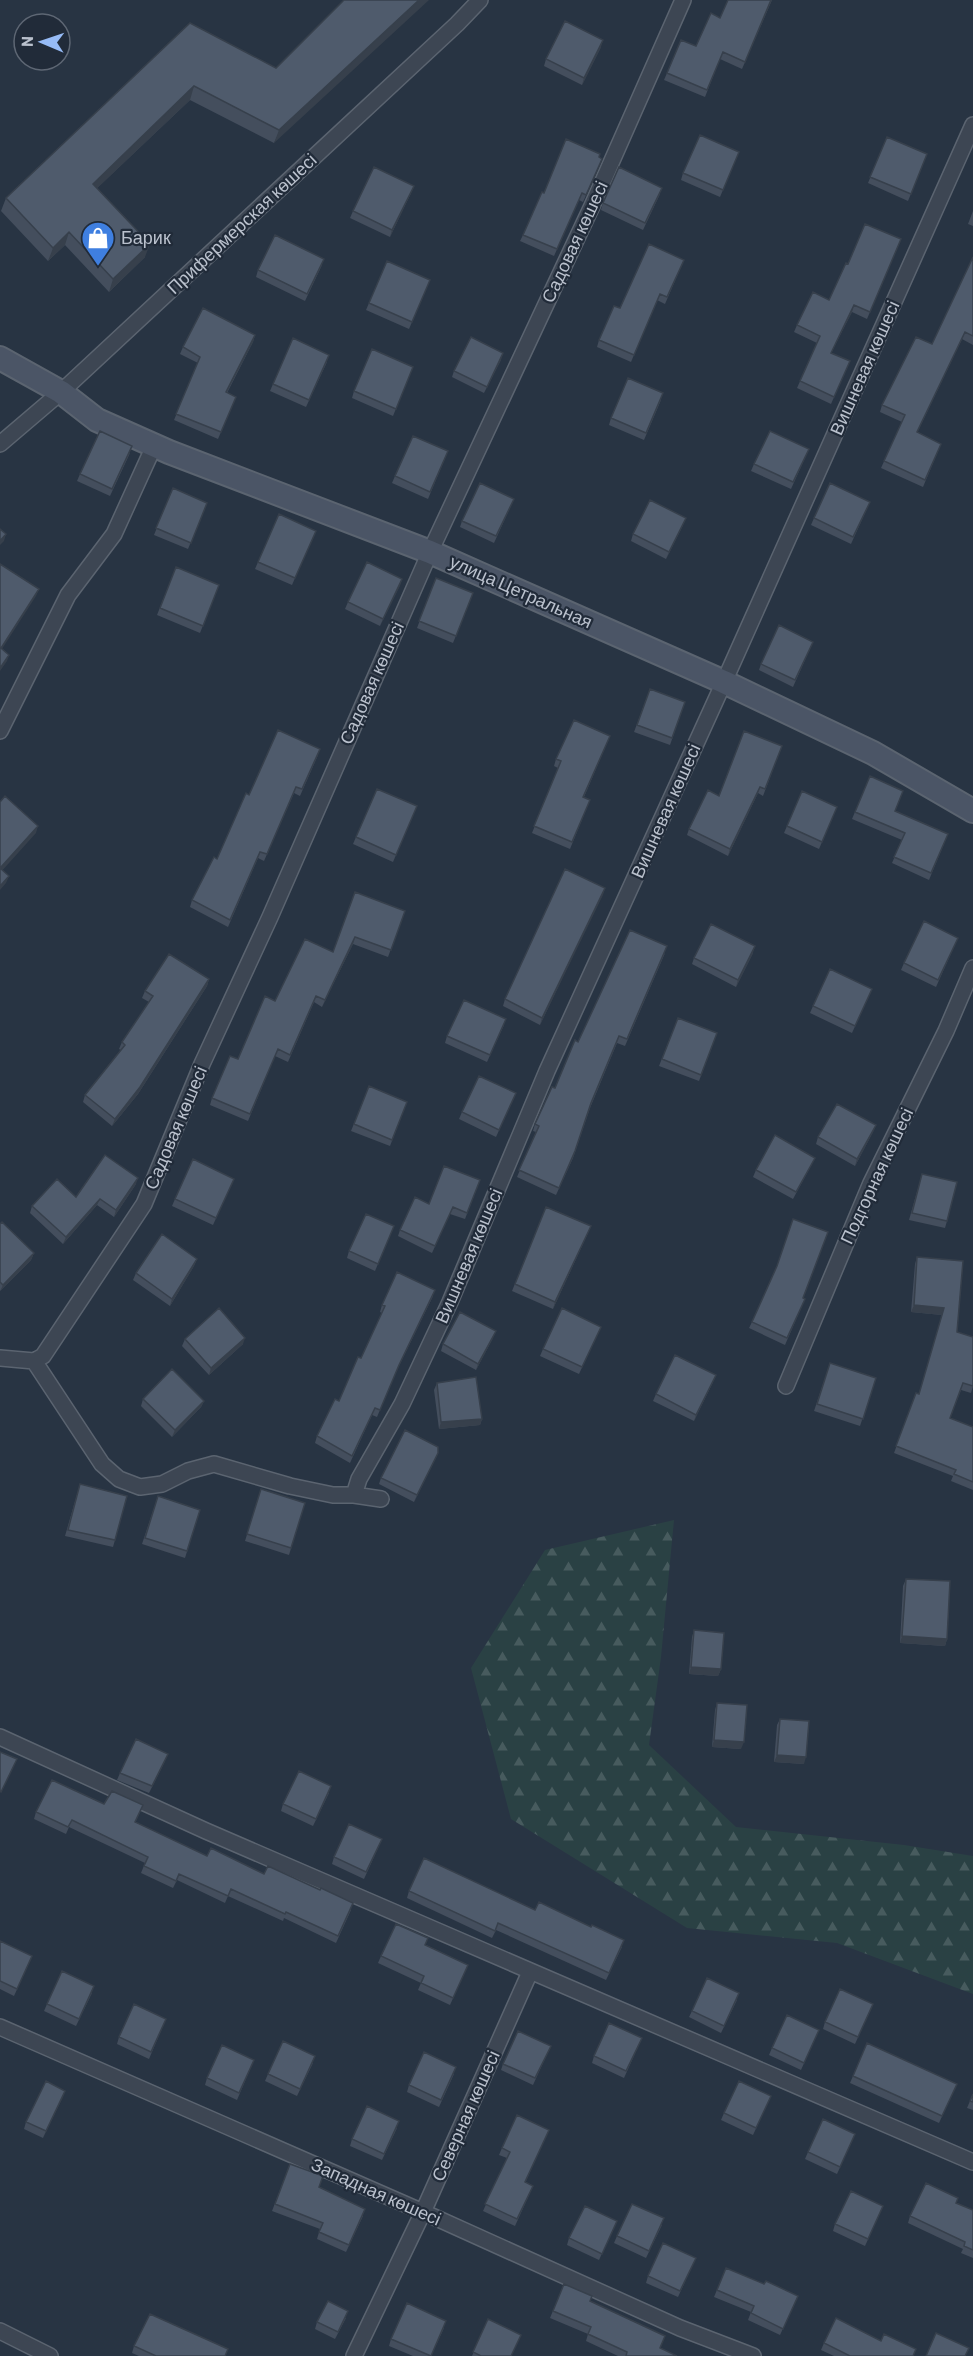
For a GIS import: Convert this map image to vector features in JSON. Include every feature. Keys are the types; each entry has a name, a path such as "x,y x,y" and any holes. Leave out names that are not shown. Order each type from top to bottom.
{"street":[{"name":"Прифермерская көшесі","path":"0,444 61,392 457,24 480,0"},
{"name":"Садовая көшесі","path":"38,1358 144,1204 202,1064 270,917 430,552 592,206 683,0"},
{"name":"Вишневая көшесі","path":"354,1495 359,1479 402,1404 450,1302 547,1071 973,125"},
{"name":"улица Цетральная","path":"0,358 61,392 97,420 154,446 430,552 724,682 873,753 973,811"},
{"path":"0,731 68,595 114,534 154,446"},
{"name":"Подгорная көшесі","path":"786,1386 871,1183 946,1031 973,968"},
{"path":"0,1358 38,1358 102,1464 119,1479 140,1487 162,1484 188,1471 214,1464 290,1486 333,1495 381,1499"},
{"path":"0,1737 206,1831 973,2162"},
{"name":"Северная көшесі","path":"354,2356 423,2212 530,1972"},
{"name":"Западная көшесі","path":"0,2027 423,2212 680,2328 753,2356"},
{"path":"0,2331 50,2356"}],"green space":[{"path":"674,1520 661,1657 649,1745 736,1827 904,1845 973,1856 973,1994 837,1943 687,1928 511,1819 471,1668 545,1550"}],"building":[{"path":"344,0 419,0 279,130 194,86 93,184 150,244 113,279 69,232 53,248 6,198 190,23 276,68"},
{"path":"728,0 771,0 745,62 723,52 707,90 667,73 681,40 696,46 711,13 720,18"},
{"path":"565,21 603,40 584,78 546,59"},
{"path":"700,135 739,152 723,190 683,173"},
{"path":"887,137 927,154 911,194 870,177"},
{"path":"566,139 600,154 599,157 602,159 586,195 582,193 557,249 523,235 542,192 544,193"},
{"path":"374,167 414,186 392,230 353,211"},
{"path":"619,167 662,188 645,223 603,203"},
{"path":"865,224 901,239 870,312 854,305 831,353 850,361 834,397 800,381 820,336 797,325 813,292 829,300"},
{"path":"275,235 324,259 307,294 258,270"},
{"path":"649,244 684,260 667,297 660,294 634,355 599,340 614,306 620,308"},
{"path":"973,257 973,336 965,332 917,432 941,444 925,480 884,461 905,415 882,405 916,337 932,344"},
{"path":"387,261 430,280 412,322 369,303"},
{"path":"203,308 255,335 226,392 236,397 221,432 176,414 200,357 183,347"},
{"path":"471,337 503,353 487,387 454,371"},
{"path":"293,338 329,355 309,400 273,384"},
{"path":"372,349 413,367 396,409 354,391"},
{"path":"628,378 663,393 646,433 611,418"},
{"path":"100,431 132,446 112,489 80,474"},
{"path":"770,431 809,449 793,482 754,464"},
{"path":"413,436 448,451 430,492 395,476"},
{"path":"480,483 514,499 496,536 462,521"},
{"path":"830,483 870,502 853,537 814,518"},
{"path":"173,488 207,503 191,543 156,528"},
{"path":"650,500 686,518 669,552 633,534"},
{"path":"279,514 316,531 295,578 258,562"},
{"path":"0,529 6,534 0,541"},
{"path":"367,562 402,579 383,619 348,602"},
{"path":"0,564 39,589 1,648 9,655 0,668"},
{"path":"176,567 219,585 203,626 160,608"},
{"path":"436,578 473,593 456,636 419,621"},
{"path":"779,625 813,642 795,680 761,664"},
{"path":"650,689 685,702 672,738 637,725"},
{"path":"574,720 610,736 583,797 590,800 572,842 534,826 561,761 556,759"},
{"path":"278,730 320,749 302,789 296,787 267,854 260,852 230,920 192,900 214,857 217,859 246,793 249,795"},
{"path":"744,731 782,746 765,789 760,787 730,849 689,829 708,790 719,796"},
{"path":"870,776 903,791 895,811 948,834 931,873 894,857 905,833 855,812"},
{"path":"377,789 417,806 396,855 356,837"},
{"path":"802,791 837,807 822,842 787,826"},
{"path":"5,796 38,826 0,868 0,802"},
{"path":"0,868 9,876 0,886"},
{"path":"565,869 605,888 542,1018 505,999"},
{"path":"355,892 405,911 391,950 355,937 325,1000 316,996 290,1055 278,1049 250,1114 212,1098 230,1056 238,1059 265,996 275,1001 305,939 333,952"},
{"path":"924,921 958,938 938,980 904,963"},
{"path":"711,924 755,946 738,980 694,958"},
{"path":"630,930 667,946 627,1039 619,1036 559,1188 519,1170 539,1126 535,1124 552,1087 555,1088 575,1040 578,1042"},
{"path":"169,954 209,979 140,1087 115,1119 85,1095 125,1045 122,1042 153,996 145,991"},
{"path":"830,969 872,989 855,1026 813,1006"},
{"path":"464,1000 506,1019 490,1055 447,1036"},
{"path":"678,1018 717,1033 701,1075 662,1059"},
{"path":"479,1076 516,1093 499,1130 462,1112"},
{"path":"369,1086 407,1102 392,1140 354,1124"},
{"path":"837,1104 876,1125 857,1159 818,1137"},
{"path":"775,1135 815,1158 796,1192 756,1170"},
{"path":"105,1155 138,1178 116,1210 100,1199 66,1237 32,1206 57,1179 76,1197"},
{"path":"193,1159 234,1179 216,1218 175,1199"},
{"path":"444,1166 480,1180 467,1213 453,1207 435,1246 400,1230 415,1197 429,1204"},
{"path":"922,1174 957,1182 947,1221 912,1213"},
{"path":"546,1207 591,1226 555,1302 515,1284"},
{"path":"366,1214 394,1226 378,1264 349,1251"},
{"path":"793,1219 828,1232 803,1298 805,1299 787,1338 752,1322 777,1266"},
{"path":"2,1222 34,1253 3,1285 0,1282 0,1224"},
{"path":"162,1234 197,1259 172,1299 136,1273"},
{"path":"917,1257 963,1261 957,1332 973,1337 973,1386 963,1383 950,1418 973,1427 973,1482 954,1474 956,1470 896,1446 916,1393 919,1394 944,1308 914,1305"},
{"path":"397,1272 435,1290 380,1410 375,1408 352,1456 317,1436 335,1399 339,1401 358,1357 361,1358 385,1306 382,1305"},
{"path":"219,1308 245,1338 211,1368 185,1339"},
{"path":"562,1308 601,1327 582,1367 543,1349"},
{"path":"460,1312 496,1331 478,1364 443,1344"},
{"path":"675,1355 716,1375 696,1415 656,1394"},
{"path":"830,1363 876,1378 863,1419 817,1404"},
{"path":"172,1369 204,1401 175,1430 143,1399"},
{"path":"476,1377 482,1419 441,1422 437,1383"},
{"path":"405,1430 438,1447 438,1453 417,1495 381,1478"},
{"path":"80,1484 127,1496 115,1540 68,1530"},
{"path":"261,1489 305,1503 291,1548 247,1534"},
{"path":"158,1496 200,1510 187,1551 145,1538"},
{"path":"906,1579 950,1581 947,1639 902,1636"},
{"path":"694,1630 724,1633 721,1669 691,1667"},
{"path":"717,1703 747,1705 744,1742 714,1740"},
{"path":"780,1719 809,1721 806,1757 777,1755"},
{"path":"136,1739 168,1754 152,1786 120,1773"},
{"path":"0,1752 17,1759 1,1792 0,1791"},
{"path":"299,1771 331,1786 316,1819 283,1804"},
{"path":"52,1780 104,1804 112,1791 143,1805 135,1822 207,1856 211,1848 264,1874 268,1866 353,1903 338,1936 231,1889 228,1896 179,1874 176,1881 144,1866 148,1857 72,1820 68,1827 36,1812"},
{"path":"349,1824 382,1839 366,1872 334,1857"},
{"path":"424,1858 535,1910 539,1902 624,1940 609,1973 498,1923 495,1931 409,1891"},
{"path":"396,1924 428,1938 425,1945 468,1965 453,1998 421,1983 424,1976 381,1956"},
{"path":"0,1941 32,1956 17,1989 0,1981"},
{"path":"62,1971 94,1986 79,2019 47,2004"},
{"path":"707,1978 739,1993 724,2026 692,2011"},
{"path":"840,1989 873,2004 858,2037 825,2022"},
{"path":"134,2004 166,2019 151,2052 119,2037"},
{"path":"787,2015 819,2030 804,2063 772,2048"},
{"path":"609,2023 642,2038 626,2071 594,2056"},
{"path":"518,2031 551,2046 535,2078 503,2064"},
{"path":"283,2041 315,2056 300,2089 268,2074"},
{"path":"867,2043 957,2084 942,2116 853,2076"},
{"path":"222,2045 254,2060 239,2093 207,2078"},
{"path":"424,2052 456,2067 441,2100 409,2085"},
{"path":"46,2081 65,2091 46,2131 26,2122"},
{"path":"739,2081 771,2096 756,2128 724,2113"},
{"path":"367,2106 399,2121 384,2154 352,2139"},
{"path":"517,2115 549,2130 525,2182 533,2186 517,2219 485,2204 510,2152 502,2148"},
{"path":"823,2119 855,2134 840,2167 808,2152"},
{"path":"290,2164 323,2176 319,2187 365,2209 349,2245 319,2232 323,2223 275,2204"},
{"path":"926,2183 958,2198 956,2203 973,2210 973,2250 964,2246 965,2242 910,2216"},
{"path":"851,2191 883,2206 868,2239 835,2224"},
{"path":"632,2204 664,2218 649,2251 617,2236"},
{"path":"585,2206 617,2221 602,2254 569,2238"},
{"path":"663,2243 696,2258 680,2291 648,2276"},
{"path":"726,2268 764,2284 766,2281 798,2296 783,2329 751,2313 754,2306 717,2290"},
{"path":"564,2284 592,2296 590,2301 665,2336 660,2348 677,2356 626,2356 627,2352 588,2334 591,2327 553,2311"},
{"path":"328,2301 348,2311 338,2332 317,2322"},
{"path":"407,2303 446,2321 431,2356 391,2339"},
{"path":"150,2314 228,2349 225,2356 156,2356 134,2346"},
{"path":"836,2318 881,2341 884,2334 916,2349 913,2356 850,2356 824,2343"},
{"path":"488,2319 521,2335 511,2356 481,2356 473,2352"},
{"path":"936,2333 969,2348 965,2356 926,2356"}],"place":[{"name":"Барик","path":"98,267"}]}
